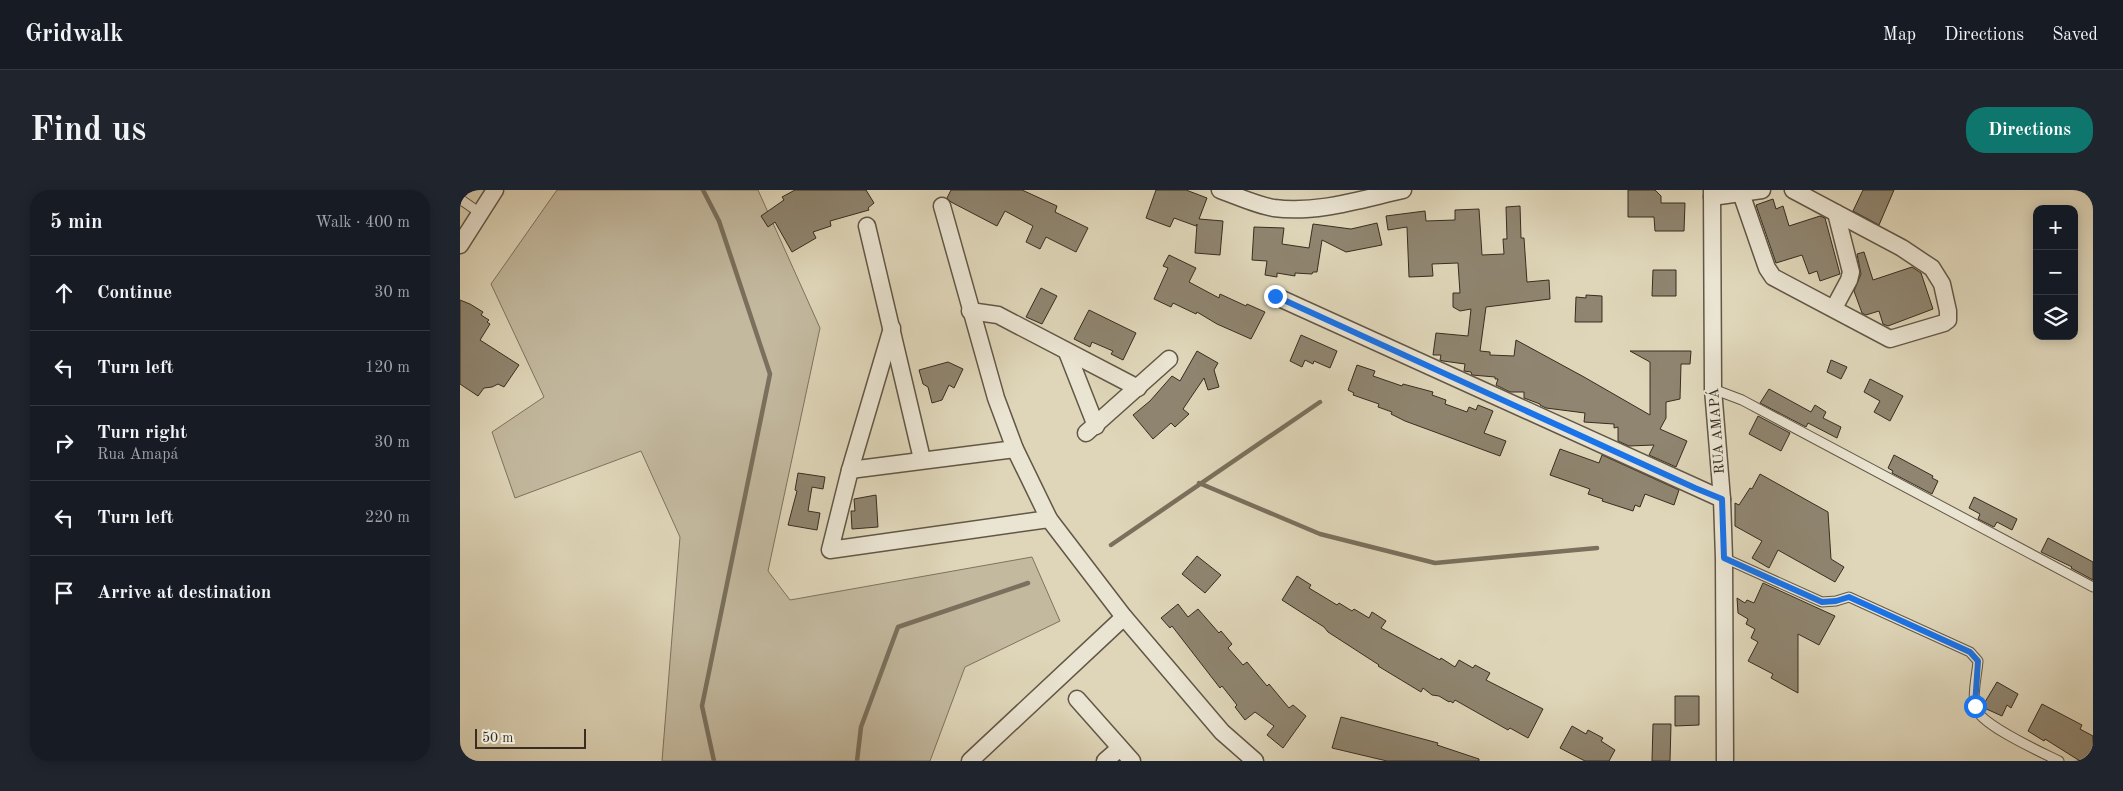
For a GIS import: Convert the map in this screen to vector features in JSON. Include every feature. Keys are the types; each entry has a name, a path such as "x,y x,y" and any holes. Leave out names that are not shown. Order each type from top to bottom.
{"street":[{"path":"460,245 495,190"},
{"path":"1220,190 1274,208 1301,209 1403,190"},
{"path":"1712,193 1741,193 1762,190"},
{"path":"1741,193 1769,273 1890,339 1944,323 1948,320 1942,284 1932,268 1902,248 1793,190"},
{"name":"RUA AMAPÁ","path":"1712,193 1713,389 1722,499 1724,558 1725,761"},
{"path":"942,206 996,398 1015,449 1049,519 1124,617 1222,732 1255,761"},
{"path":"1834,308 1850,280 1851,272 1836,213"},
{"path":"867,226 922,459"},
{"path":"1275,296 1722,499"},
{"path":"970,311 998,315 1138,388"},
{"path":"892,328 850,470 830,550 1049,519"},
{"path":"1067,352 1091,430 1169,359"},
{"path":"850,470 922,459 1015,449"},
{"path":"970,761 1124,617"},
{"path":"1077,700 1132,761"},
{"path":"1105,761 1120,748"}],"lane":[{"path":"460,200 480,213"},
{"path":"1713,389 1742,400 2093,587"},
{"path":"1724,558 1822,602 1836,601 1849,597 1970,652 1978,661 1975,706 1978,714 1990,725 2058,761"}],"shaded area":[{"path":"557,190 758,190 820,328 768,571 790,600 1032,557 1060,621 965,667 930,761 662,761 680,537 641,451 515,498 492,432 544,397 491,284"}],"building":[{"path":"795,190 866,190 874,203 868,208 869,210 830,221 831,226 813,232 816,238 792,252 775,222 768,227 761,216 784,200 782,197"},
{"path":"951,190 1022,190 1057,206 1055,212 1088,228 1076,252 1046,237 1040,249 1026,242 1033,226 1005,211 997,226 951,202 947,198"},
{"path":"1156,190 1186,190 1207,198 1199,219 1223,221 1220,255 1195,253 1197,224 1196,226 1174,218 1170,227 1146,218"},
{"path":"1628,190 1655,190 1661,196 1661,203 1685,203 1684,231 1655,231 1654,217 1628,217"},
{"path":"1863,190 1894,190 1879,225 1853,211"},
{"path":"1773,199 1776,209 1783,206 1789,226 1820,216 1825,218 1840,274 1820,281 1817,271 1809,274 1802,255 1776,263 1756,205"},
{"path":"1520,206 1521,238 1524,238 1527,282 1549,280 1550,299 1486,307 1480,351 1490,352 1490,355 1514,356 1516,340 1650,415 1650,362 1630,351 1691,351 1690,364 1681,364 1680,399 1666,402 1666,418 1660,429 1687,441 1676,467 1649,455 1654,445 1629,446 1618,441 1618,427 1614,428 1614,424 1584,422 1585,413 1546,408 1524,398 1524,392 1510,392 1496,385 1498,379 1495,379 1495,377 1472,375 1471,372 1464,371 1465,364 1443,361 1440,360 1441,355 1433,355 1436,333 1468,336 1471,309 1460,311 1453,307 1453,293 1460,293 1458,263 1432,264 1433,276 1409,277 1407,227 1388,230 1386,216 1425,211 1426,221 1455,220 1455,210 1479,209 1482,255 1504,254 1503,239 1507,239 1506,207"},
{"path":"1377,223 1382,245 1346,252 1322,240 1317,272 1312,274 1295,273 1295,276 1277,273 1277,277 1265,275 1267,261 1252,260 1254,227 1284,228 1282,244 1309,248 1313,224 1351,229"},
{"path":"1864,252 1873,280 1912,267 1921,273 1933,309 1888,326 1883,324 1879,311 1866,315 1862,313 1854,291 1861,274 1857,254"},
{"path":"1169,255 1196,268 1189,282 1219,298 1220,294 1265,312 1251,339 1217,324 1197,312 1196,314 1173,303 1171,307 1154,299 1168,268 1163,266"},
{"path":"1653,270 1676,270 1676,296 1652,296"},
{"path":"1041,288 1057,296 1042,324 1026,317"},
{"path":"1586,295 1602,296 1602,322 1575,322 1576,297 1586,298"},
{"path":"460,300 483,312 481,315 489,320 487,322 490,324 480,340 519,365 504,387 498,384 484,388 478,396 460,384"},
{"path":"1089,310 1136,333 1123,360 1111,354 1113,351 1092,342 1090,347 1074,339"},
{"path":"1301,335 1337,351 1330,368 1314,361 1313,364 1305,360 1302,367 1290,361"},
{"path":"1197,351 1218,363 1214,370 1219,387 1208,390 1204,378 1183,409 1189,414 1175,427 1171,423 1153,439 1133,415 1150,401 1172,376 1180,381"},
{"path":"1831,360 1847,367 1841,379 1827,372"},
{"path":"948,362 963,369 954,388 949,385 942,400 932,403 928,387 923,384 919,370"},
{"path":"1357,365 1375,371 1373,376 1402,386 1403,384 1433,392 1432,395 1446,400 1445,404 1467,412 1469,407 1476,410 1478,405 1493,411 1484,433 1506,441 1500,456 1405,421 1391,414 1392,412 1378,407 1379,404 1353,395 1354,393 1348,390"},
{"path":"1870,379 1903,396 1890,421 1874,412 1880,401 1864,392"},
{"path":"1769,389 1811,412 1815,405 1826,412 1823,418 1841,427 1837,438 1808,423 1806,427 1760,403"},
{"path":"1758,416 1790,433 1781,451 1749,434"},
{"path":"1560,449 1599,463 1602,455 1679,490 1674,505 1645,494 1640,507 1635,505 1633,511 1602,501 1603,499 1588,494 1590,489 1550,475"},
{"path":"1894,455 1933,476 1932,478 1938,481 1932,494 1892,473 1893,471 1888,468"},
{"path":"798,473 825,477 823,489 812,487 808,511 820,513 817,530 788,525 797,491 795,490"},
{"path":"1760,474 1828,512 1831,559 1844,567 1835,582 1778,550 1769,568 1752,558 1762,541 1735,526 1735,503 1739,505 1750,488 1752,489"},
{"path":"876,495 878,527 852,529 851,511 855,511 854,499"},
{"path":"1974,497 2017,519 2012,530 1997,522 1994,527 1978,519 1980,514 1969,508"},
{"path":"2048,538 2093,562 2093,580 2041,552"},
{"path":"1197,556 1221,575 1205,593 1182,574"},
{"path":"1297,576 1311,585 1309,588 1337,605 1339,603 1352,611 1354,609 1369,618 1372,612 1386,621 1381,628 1455,667 1459,660 1473,668 1475,665 1490,673 1486,680 1543,709 1528,738 1510,728 1508,730 1455,700 1453,703 1449,702 1439,696 1432,695 1423,688 1421,692 1378,666 1328,632 1324,627 1282,600"},
{"path":"1763,583 1835,616 1819,645 1798,634 1798,693 1771,678 1773,674 1748,661 1758,642 1751,638 1755,629 1746,624 1748,619 1738,613 1737,598 1745,603 1747,600 1754,603"},
{"path":"1178,604 1188,617 1198,609 1219,633 1221,631 1232,644 1228,648 1243,665 1247,662 1289,708 1293,705 1306,716 1283,748 1267,735 1274,726 1255,712 1245,720 1235,707 1237,705 1222,686 1220,688 1172,626 1170,628 1161,618"},
{"path":"1997,682 2018,694 2011,708 2007,705 2002,716 1982,707"},
{"path":"1675,696 1699,696 1699,725 1675,726"},
{"path":"2042,704 2082,725 2080,729 2093,736 2093,761 2080,761 2045,739 2044,741 2028,731"},
{"path":"1341,717 1438,743 1437,745 1479,759 1479,761 1387,761 1332,748"},
{"path":"1653,724 1671,724 1670,761 1652,761"},
{"path":"1572,726 1586,734 1588,730 1603,738 1601,741 1615,750 1609,761 1585,761 1560,748"}],"waterway":[{"path":"703,190 719,221 770,374 702,706 714,761"},
{"path":"1111,545 1320,402"},
{"path":"1199,483 1320,534 1435,563 1597,548"},
{"path":"857,761 861,727 898,627 1028,583"}],"route":[{"path":"1275,296 1722,499 1724,558 1822,602 1836,601 1849,597 1970,652 1976,656 1978,661 1975,706"}]}
